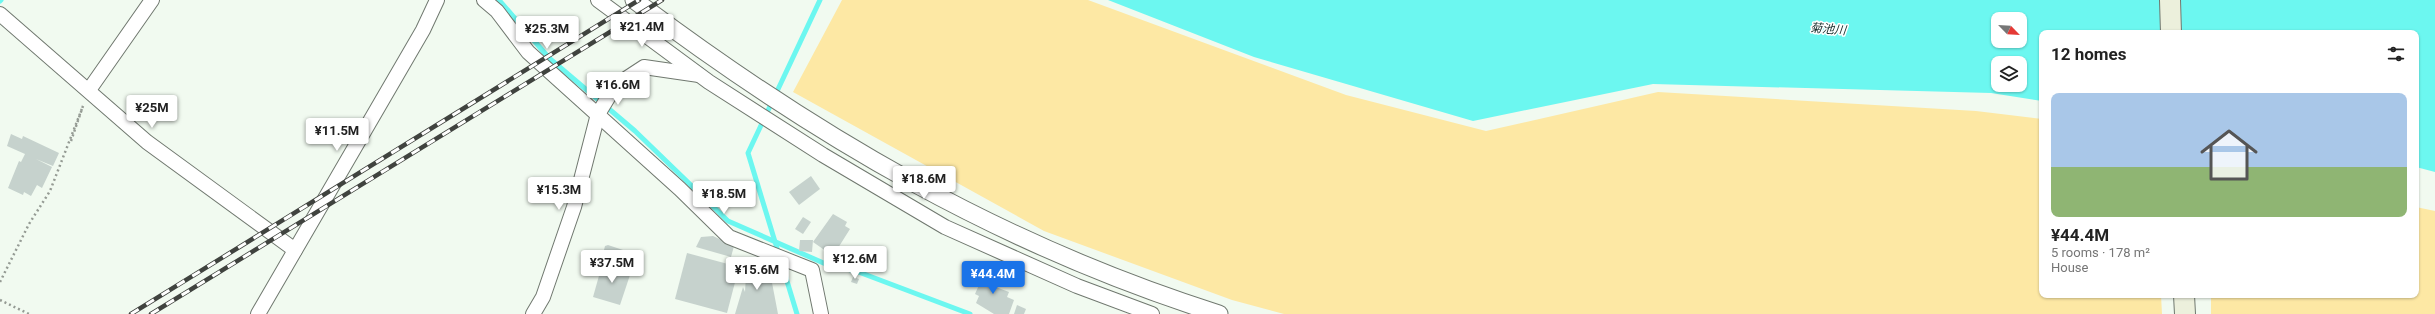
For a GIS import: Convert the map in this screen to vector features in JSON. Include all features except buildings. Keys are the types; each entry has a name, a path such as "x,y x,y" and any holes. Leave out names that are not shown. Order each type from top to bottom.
{"main road":[{"path":"2170,0 2171,30"},
{"path":"2184,298 2185,314"}],"street":[{"path":"89,90 152,0"},
{"path":"261,313 295,250 423,30 437,0"},
{"path":"484,0 497,11 528,52 680,189 729,237 812,270 821,314"},
{"path":"598,0 701,75 823,155 945,227 1077,286 1152,314"},
{"path":"634,0 709,57 789,111 868,158 955,206 1047,250 1179,301 1219,314"},
{"path":"2,15 147,142 295,250"},
{"path":"533,314 543,297 574,207 598,114 615,86 644,67 701,75"}],"path":[{"path":"70,141 89,90"},
{"path":"0,282 29,224 50,191 89,90"},
{"path":"0,300 29,314"}],"shaded area":[{"path":"842,0 1088,0 1346,95 1486,131 1658,92 1976,111 2039,119 2039,298 2161,298 2162,314 1284,314 1232,300 1044,231 793,92"},
{"path":"2419,208 2435,211 2435,314 2211,314 2211,298 2419,298"}],"water":[{"name":"菊池川","path":"1108,0 2435,0 2435,172 2419,168 2419,30 2039,30 2039,101 1991,93 1653,84 1473,121 1254,57"}],"waterway":[{"path":"499,0 549,58 635,131 728,221 828,265 856,271 970,314"},
{"path":"797,314 748,153 820,0"}],"railway":[{"path":"131,314 639,0"},
{"path":"151,314 662,0"}]}
